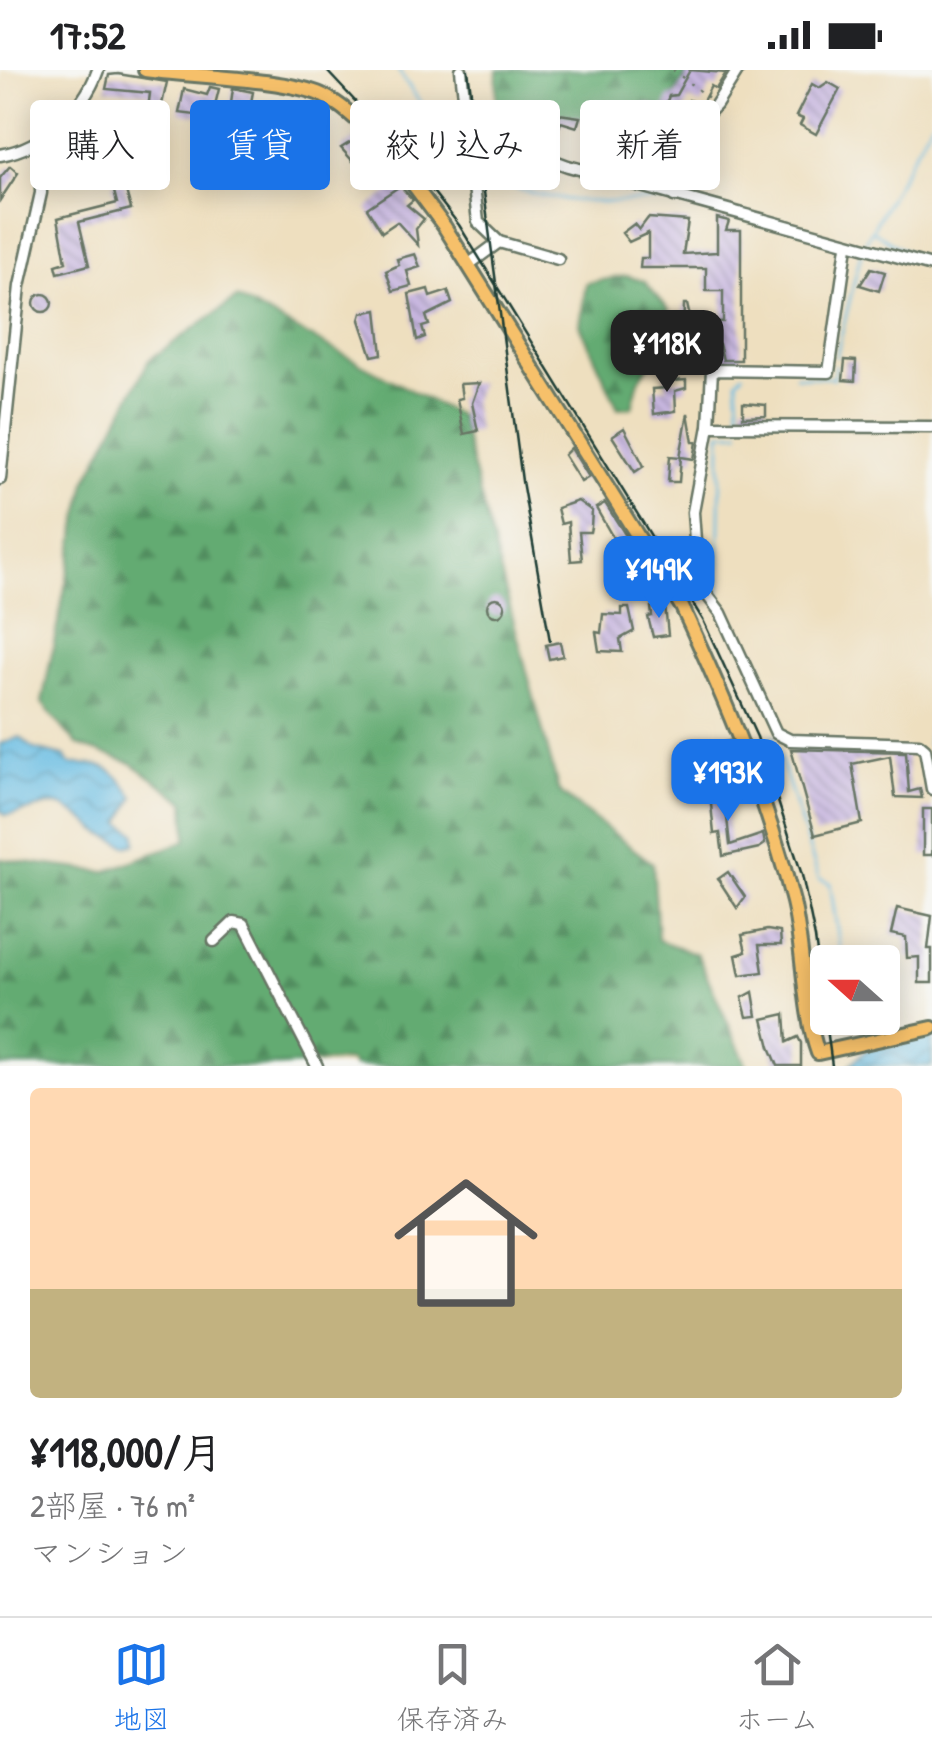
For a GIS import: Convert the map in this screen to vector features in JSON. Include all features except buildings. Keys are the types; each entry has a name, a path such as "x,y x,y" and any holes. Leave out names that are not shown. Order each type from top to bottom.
{"main road":[{"path":"145,70 300,89 342,108 416,189 682,607 737,728 794,907 815,1060 932,1028"}],"street":[{"path":"78,100 98,70"},
{"path":"461,70 464,100"},
{"path":"719,100 738,70"},
{"path":"0,155 30,149"},
{"path":"560,159 674,196 932,266"},
{"path":"0,478 20,286 41,190"},
{"path":"474,190 478,222 499,242 558,260"},
{"path":"674,190 674,196"},
{"path":"468,266 499,242"},
{"path":"857,248 830,372 712,370 709,426 693,512 698,583 721,613 776,733 790,740 919,744 925,749 932,789"},
{"path":"709,426 932,426"},
{"path":"214,940 234,922 244,924 317,1066"}],"path":[{"path":"672,70 710,100"}],"green space":[{"path":"497,70 689,70 671,100 580,100 580,119 560,115 560,100 496,100"},
{"path":"626,276 644,281 669,310 666,336 639,380 632,407 618,408 580,325 586,283"},
{"path":"237,298 459,416 559,792 653,864 658,940 697,954 747,1066 354,1066 349,1061 279,1066 0,1066 0,859 105,872 187,840 185,802 131,763 77,745 42,703 86,482 149,360"}],"water":[{"path":"20,737 34,749 65,756 70,764 101,766 121,779 134,797 121,823 136,833 136,843 126,846 62,806 6,815 0,810 0,744"},
{"path":"932,1036 932,1066 849,1066 869,1048"}],"waterway":[{"path":"398,70 418,100"},
{"path":"720,114 744,70"},
{"path":"864,245 932,120"},
{"path":"520,190 594,202 666,199"},
{"path":"872,230 909,254"},
{"path":"836,357 861,253"},
{"path":"795,376 834,378 835,365"},
{"path":"740,424 737,380 743,374"},
{"path":"719,601 721,433 740,432"},
{"path":"928,745 932,703"},
{"path":"773,735 819,879 830,883 839,945"}],"railway":[{"path":"326,70 399,148 459,225 703,620 757,737 802,875 815,938 832,1066"},
{"path":"468,70 522,481 550,641"}]}
